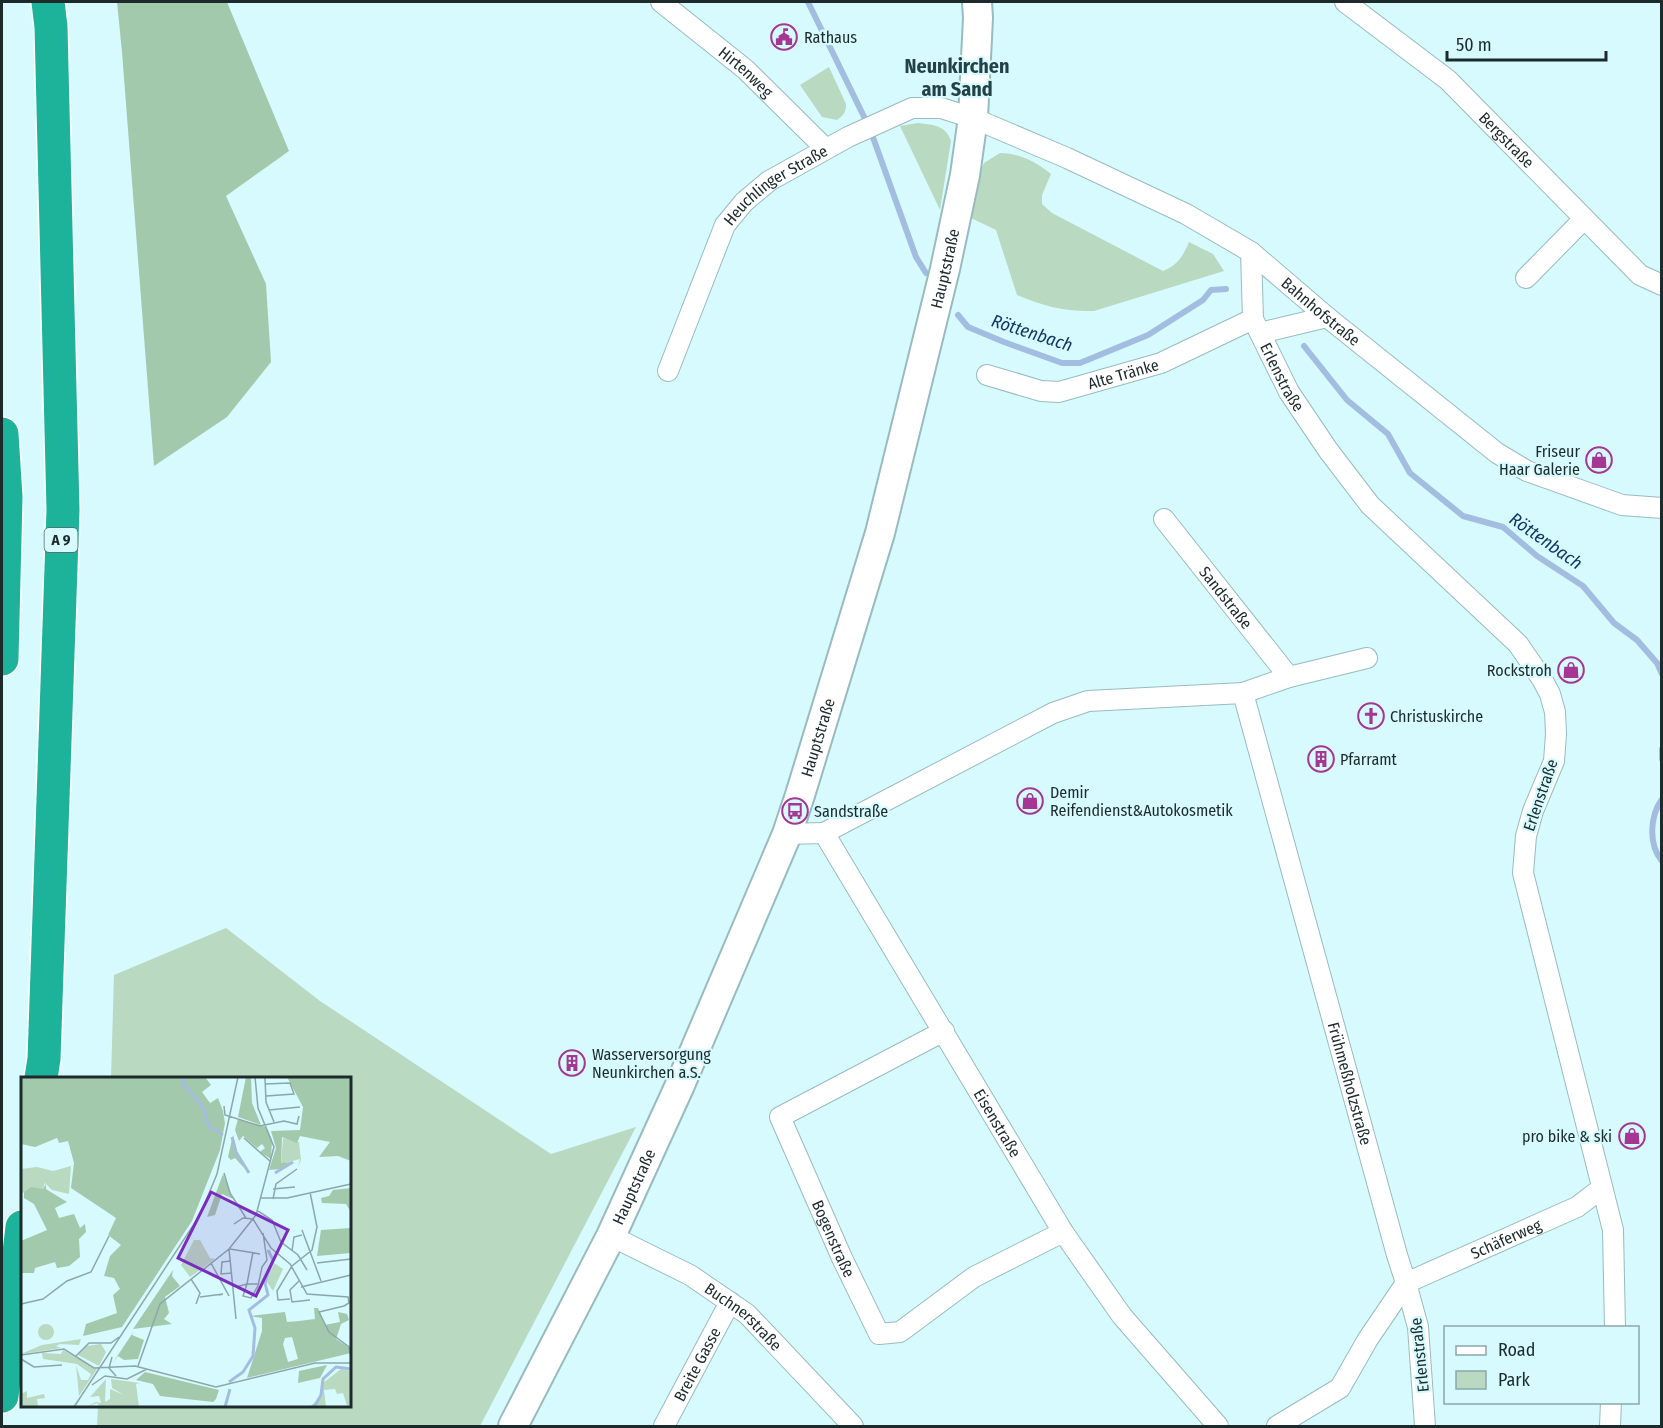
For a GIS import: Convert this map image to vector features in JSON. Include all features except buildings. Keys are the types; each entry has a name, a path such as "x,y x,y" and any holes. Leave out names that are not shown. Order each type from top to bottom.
{"highway":[{"name":"A 9","path":"41,1077 63,510 51,27 48,2"},
{"path":"2,434 6,497 2,659"},
{"path":"2,1396 21,1235"}],"main road":[{"name":"Hauptstraße","path":"513,1426 611,1236 680,1085 787,834 880,533 945,269 965,175 973,118 977,2"}],"street":[{"name":"Hirtenweg","path":"661,2 745,69 825,148"},
{"name":"Bergstraße","path":"1345,2 1448,80 1583,220 1640,275 1662,285"},
{"name":"Heuchlinger Straße","path":"668,371 725,225 744,202 769,181 825,148 902,111 924,107 941,108 973,118"},
{"name":"Bahnhofstraße","path":"973,118 1067,158 1186,214 1251,252 1327,317 1497,453 1527,471 1622,504 1662,508"},
{"path":"1526,278 1583,220"},
{"name":"Erlenstraße","path":"1251,252 1257,326 1289,392 1328,450 1370,505 1518,644 1550,694 1555,712 1554,761 1533,811 1526,836 1523,873 1613,1230 1615,1326"},
{"name":"Alte Tränke","path":"987,375 1041,391 1059,392 1161,363 1257,326 1327,317"},
{"name":"Sandstraße","path":"1164,519 1289,677"},
{"path":"787,834 824,833 1053,713 1088,701 1243,693 1289,677 1367,658"},
{"name":"Frühmeßholzstraße","path":"1243,693 1406,1283"},
{"name":"Eisenstraße","path":"824,833 1063,1232 1122,1316 1218,1426"},
{"name":"Bogenstraße","path":"944,1031 780,1117 842,1258 879,1334 900,1332 974,1277 1063,1232"},
{"name":"Schäferweg","path":"1406,1283 1577,1207 1602,1188"},
{"name":"Buchnerstraße","path":"611,1236 690,1275 747,1314 854,1426"},
{"path":"1277,1426 1340,1388 1368,1339 1406,1283"},
{"name":"Erlenstraße","path":"1406,1283 1418,1327 1425,1426"},
{"name":"Breite Gasse","path":"664,1426 730,1302"},
{"path":"1610,1426 1611,1404"}],"green space":[{"path":"117,2 227,2 289,151 226,196 266,284 271,362 227,417 154,466 122,52"},
{"path":"829,67 846,104 844,113 837,120 822,117 800,85"},
{"path":"918,123 934,125 942,129 951,141 940,210 900,126"},
{"path":"1000,153 1027,159 1051,174 1042,195 1042,204 1052,213 1163,271 1173,266 1185,252 1189,242 1213,254 1224,271 1094,311 1055,308 1017,295 996,230 971,218 979,174 984,163"},
{"path":"226,928 320,1001 551,1154 636,1127 480,1426 97,1426 98,1407 351,1407 351,1077 111,1077 114,975"}],"waterway":[{"name":"Röttenbach","path":"808,2 870,129 916,257 926,273"},
{"name":"Röttenbach","path":"958,315 968,327 1004,342 1062,363 1080,363 1148,335 1203,300 1211,290 1226,289"},
{"name":"Röttenbach","path":"1304,346 1347,400 1388,434 1410,473 1463,516 1503,527 1537,556 1583,586 1614,623 1637,640 1657,663 1662,674"},
{"name":"Röttenbach","path":"1662,749 1662,759"},
{"name":"Röttenbach","path":"1662,799 1655,813 1652,830 1654,847 1662,861"}],"place":[{"name":"Rathaus","path":"784,37"},
{"name":"Friseur Haar Galerie","path":"1599,460"},
{"name":"Rockstroh","path":"1571,670"},
{"name":"Christuskirche","path":"1371,716"},
{"name":"Pfarramt","path":"1321,759"},
{"name":"Demir Reifendienst&Autokosmetik","path":"1030,801"},
{"name":"Sandstraße","path":"795,811"},
{"name":"Wasserversorgung Neunkirchen a.S.","path":"572,1063"},
{"name":"pro bike & ski","path":"1632,1136"}],"district":[{"name":"Neunkirchen am Sand","path":"957,78"}]}
